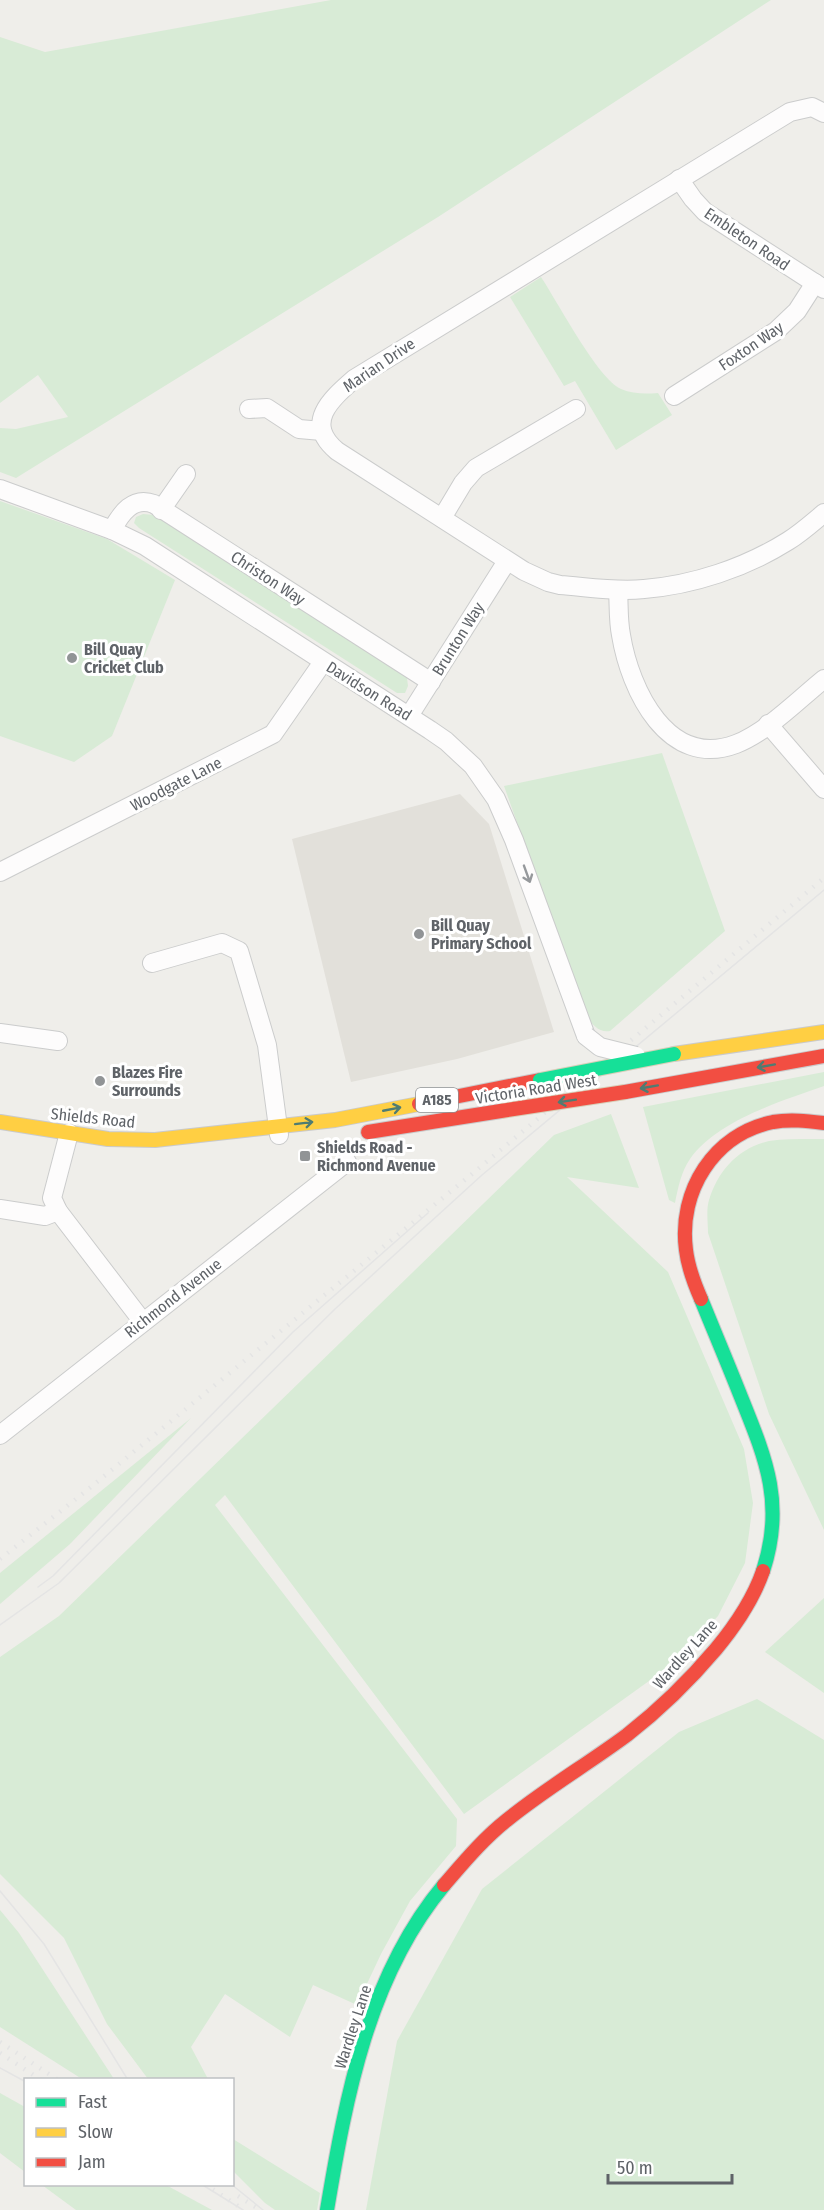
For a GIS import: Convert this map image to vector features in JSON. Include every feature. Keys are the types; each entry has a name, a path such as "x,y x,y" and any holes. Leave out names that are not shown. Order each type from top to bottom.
{"street":[{"name":"Marian Drive","path":"322,431 321,421 329,403 354,379 790,112 812,107 824,113"},
{"name":"Embleton Road","path":"679,179 693,200 705,212 820,286"},
{"name":"Foxton Way","path":"674,396 776,331 820,286"},
{"path":"249,409 267,408 299,429 322,431 327,442 338,451 507,561 548,582 560,585 642,590 685,583 724,571 786,542 824,513"},
{"path":"442,518 463,483 476,468 576,409"},
{"path":"161,510 186,474"},
{"name":"Davidson Road","path":"0,489 112,530 145,546 446,741 473,766 492,792 505,819 586,1036 608,1050 634,1056 667,1055"},
{"name":"Christon Way","path":"112,530 118,518 132,504 146,501 431,682"},
{"name":"Brunton Way","path":"409,716 507,561"},
{"path":"618,590 621,635 628,664 644,705 672,735 690,746 715,750 736,744 752,736 824,679"},
{"name":"Woodgate Lane","path":"0,872 273,734 279,729 323,662"},
{"path":"768,724 824,789"},
{"path":"152,963 222,943 239,951 267,1045 279,1132"},
{"name":"A185","path":"667,1055 824,1032"},
{"path":"0,1033 58,1041"},
{"name":"Victoria Road West","path":"279,1132 667,1055"},
{"name":"Victoria Road West","path":"355,1135 625,1092 824,1056"},
{"name":"Shields Road","path":"0,1122 108,1139 155,1140 279,1132"},
{"name":"Wardley Lane","path":"328,2204 351,2085 370,2019 394,1960 423,1911 469,1855 498,1827 628,1733 688,1679 730,1630 754,1593 770,1542 772,1509 770,1480 760,1442 693,1280 686,1253 685,1226 688,1204 700,1172 710,1158 732,1138 773,1122 824,1123"},
{"name":"A185","path":"279,1132 301,1138"},
{"path":"69,1133 52,1198 58,1211 143,1322"},
{"name":"Richmond Avenue","path":"0,1435 347,1162"},
{"path":"0,1209 45,1216 58,1211"}],"shaded area":[{"name":"Bill Quay Primary School","path":"460,794 489,824 554,1032 457,1059 351,1082 292,839"}],"green space":[{"path":"331,0 771,0 438,217 16,478 0,472 0,428 16,429 68,417 38,375 0,403 0,37 45,52"},
{"path":"541,277 601,371 621,389 630,392 658,393 672,415 616,450 575,381 564,386 510,297"},
{"name":"Bill Quay Cricket Club","path":"0,501 107,539 175,580 112,736 74,762 0,736"},
{"path":"143,514 154,515 407,678 408,686 405,693 397,693 139,528 134,523 136,517"},
{"path":"662,753 725,931 610,1031 603,1031 599,1030 587,1017 504,786"},
{"path":"824,1072 824,1086 751,1114 716,1134 690,1159 684,1169 675,1203 669,1200 643,1107"},
{"path":"611,1114 639,1188 567,1177 668,1272 744,1449 753,1503 745,1563 718,1616 674,1663 464,1814 225,1495 215,1505 457,1819 456,1846 410,1901 357,2005 313,1985 290,2037 225,1994 191,2047 207,2078 147,2078 107,2024 64,1938 0,1874 0,1657 59,1616 554,1135"},
{"path":"784,1139 824,1139 824,1530 769,1414 708,1233 708,1204 713,1189 724,1170 748,1149 758,1144"},
{"path":"191,1418 70,1544 0,1604 0,1573"},
{"path":"824,1598 824,1693 765,1652"},
{"path":"757,1699 824,1740 824,2210 366,2210 397,2041 482,1889 679,1732"},
{"path":"0,1910 19,1933 113,2078 80,2078 0,2027"},
{"path":"0,2093 24,2106 24,2171 0,2153"},
{"path":"234,2140 320,2193 317,2210 275,2210 234,2172"},
{"path":"43,2186 168,2186 212,2210 76,2210"}],"tram line":[{"path":"0,1625 59,1583 335,1309 482,1175 824,890"},
{"path":"38,1587 53,1576 293,1332 428,1213"},
{"path":"0,1891 44,1944 127,2078"},
{"path":"0,2068 24,2081"},
{"path":"204,2186 243,2210"},
{"path":"233,2186 263,2210"}],"railway":[{"path":"0,1559 478,1169 824,878"},
{"path":"0,2042 55,2078"},
{"path":"0,2053 38,2078"},
{"path":"208,2186 244,2210"},
{"path":"238,2196 260,2210"}],"traffic: fast":[{"path":"540,1080 674,1054"},
{"path":"701,1299 758,1441 770,1482 772,1524 763,1571"},
{"path":"327,2210 352,2082 364,2039 396,1958 418,1920 444,1885"}],"traffic: slow":[{"path":"674,1054 824,1032"},
{"path":"0,1122 108,1139 155,1140 335,1120 419,1104"}],"traffic: jam":[{"path":"625,1092 824,1056"},
{"path":"419,1104 540,1080"},
{"path":"501,1111 625,1092"},
{"path":"368,1132 501,1111"},
{"path":"701,1299 688,1263 685,1228 694,1187 704,1168 717,1152 733,1139 752,1129 773,1122 824,1123"},
{"path":"444,1885 498,1827 627,1735 673,1695 706,1661 730,1631 749,1602 763,1571"}],"place":[{"name":"Bill Quay Cricket Club","path":"72,658"},
{"name":"Bill Quay Primary School","path":"419,934"},
{"name":"Blazes Fire Surrounds","path":"100,1081"},
{"name":"Shields Road - Richmond Avenue","path":"305,1156"}]}
